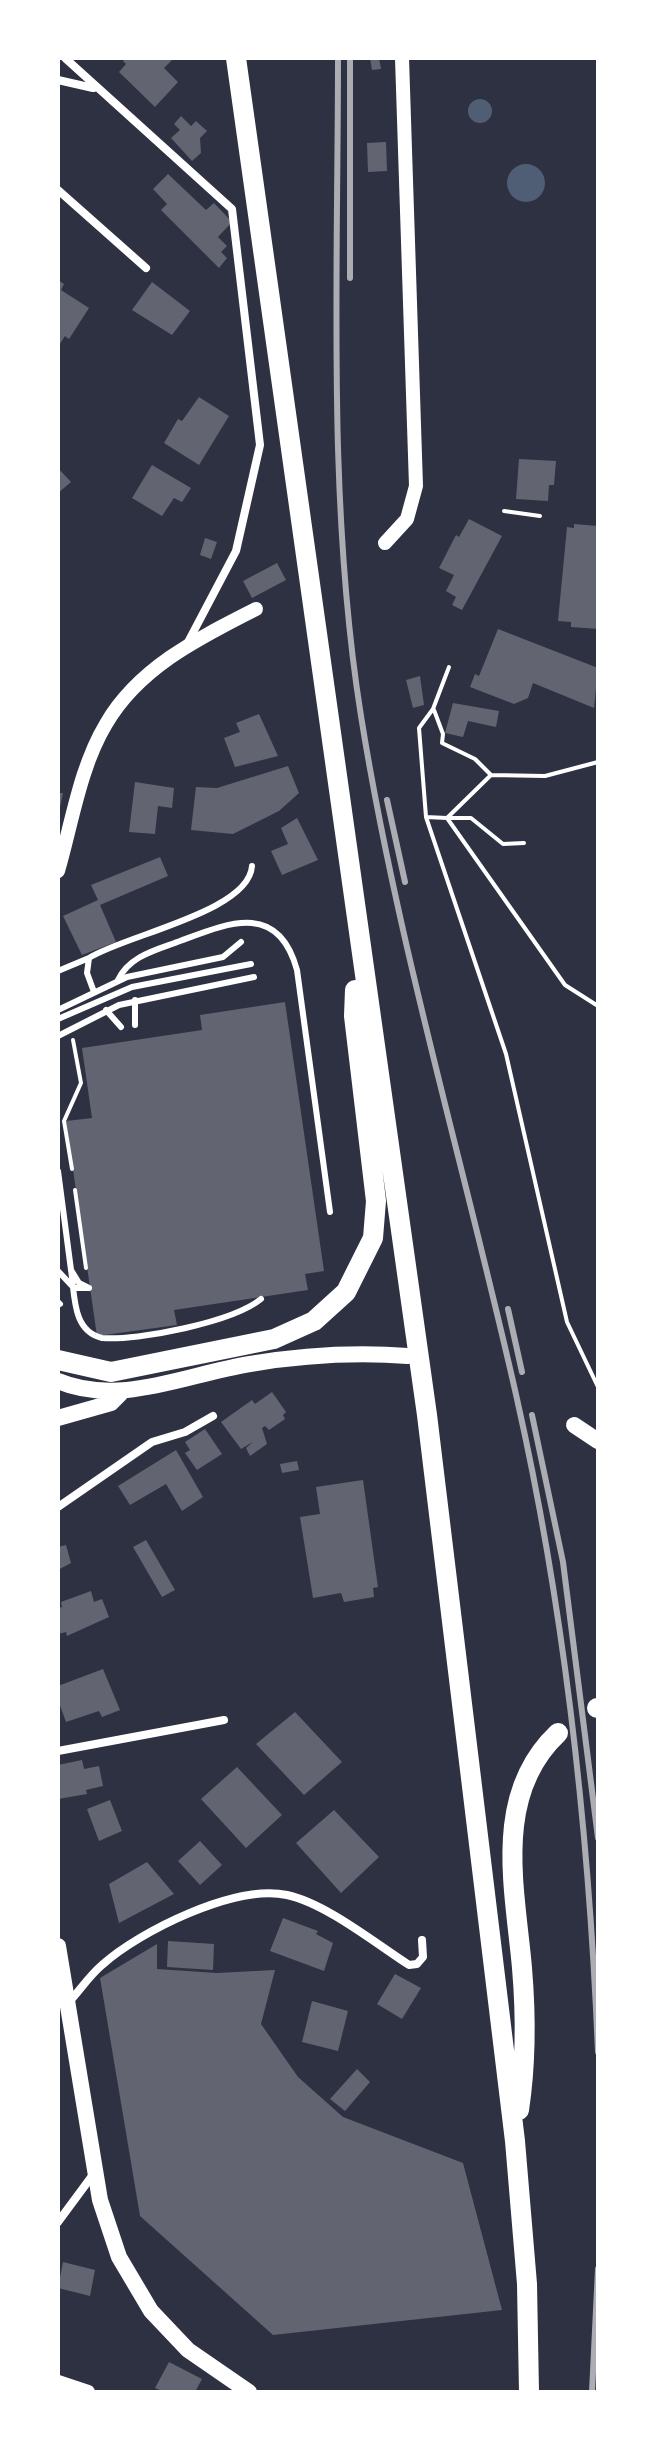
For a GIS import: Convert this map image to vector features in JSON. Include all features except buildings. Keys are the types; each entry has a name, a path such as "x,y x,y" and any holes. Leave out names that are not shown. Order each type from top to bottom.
{"highway":[{"path":"236,58 360,958 427,1415 515,2141 527,2284 529,2392"},
{"path":"58,1360 111,1372 274,1339 314,1321 346,1292 363,1264 376,1218 375,1171 354,1016 360,958"},
{"path":"515,2141 525,2045 513,1875 515,1816 529,1769 558,1733"}],"main road":[{"path":"58,1381 92,1391 123,1391 343,1351 408,1356"},
{"path":"58,1418 111,1403 123,1391"},
{"path":"574,1425 598,1441"},
{"path":"58,1946 100,2200 119,2257 151,2311 188,2350 249,2392"}],"street":[{"path":"65,58 94,88 220,194 232,209 260,445 236,551 187,644"},
{"path":"385,543 407,519 416,486 402,58"},
{"path":"58,80 94,88"},
{"path":"58,190 146,268"},
{"path":"58,871 94,748 107,722 127,696 187,644 256,609"},
{"path":"58,1507 152,1442 185,1432 213,1416"},
{"path":"58,1751 224,1720"},
{"path":"69,2002 102,1964 169,1923 223,1899 263,1892 289,1895 319,1909 409,1965 423,1957 422,1940"},
{"path":"58,2222 96,2171"},
{"path":"58,2382 88,2392"}],"lane":[{"path":"58,971 225,902 252,877 252,866"},
{"path":"118,980 128,964 139,957 228,923 254,922 279,936 292,953 297,970 330,1212"},
{"path":"58,1010 118,980 223,957 241,942"},
{"path":"89,958 87,973 94,992"},
{"path":"58,1019 132,987 251,964"},
{"path":"58,1036 106,1010 135,1000 254,977"},
{"path":"135,1000 135,1025"},
{"path":"106,1010 121,1027"},
{"path":"58,1171 74,1288 82,1326 92,1335 107,1339 209,1320 246,1308 261,1299"},
{"path":"71,1270 79,1283 89,1288"},
{"path":"58,1271 74,1288 89,1288"}],"path":[{"path":"504,511 540,516"},
{"path":"449,667 433,709 419,728 426,817 506,1054 567,1322 598,1387"},
{"path":"433,709 443,734 442,743 475,759 491,775 545,776 598,762"},
{"path":"447,818 491,775"},
{"path":"426,817 471,818 503,844 524,843"},
{"path":"447,818 565,985 598,1006"},
{"path":"71,1034 81,1083 64,1121 89,1288"}],"water":[{"path":"480,99 489,102 492,111 489,120 480,123 471,120 468,111 471,102"},
{"path":"526,164 539,170 545,183 539,196 526,202 513,196 507,183 513,170"}],"railway":[{"path":"338,58 337,388 343,554 350,636 376,802 394,888 517,1399 549,1560 581,1806 598,2052"},
{"path":"350,58 350,278"},
{"path":"387,800 405,882"},
{"path":"508,1309 522,1372"},
{"path":"532,1415 563,1562 598,1838"},
{"path":"592,2392 598,2269"}]}
